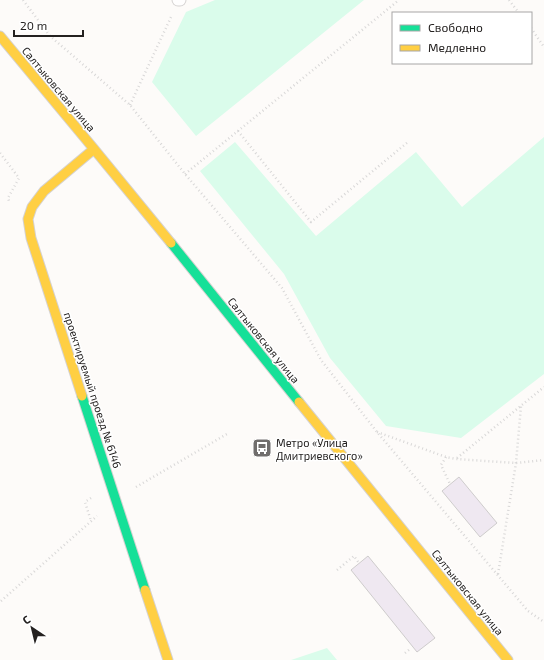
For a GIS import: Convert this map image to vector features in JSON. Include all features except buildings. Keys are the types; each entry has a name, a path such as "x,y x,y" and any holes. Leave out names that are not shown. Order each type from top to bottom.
{"main road":[{"name":"Салтыковская улица","path":"0,36 94,149 508,660"},
{"name":"проектируемый проезд № 6146","path":"94,149 44,191 32,207 28,219 31,238 168,660"}],"path":[{"path":"23,0 50,36 130,105 185,174 282,288 321,360 377,432 528,611 544,622"},
{"path":"130,105 179,0"},
{"path":"185,174 399,0"},
{"path":"509,0 518,12"},
{"path":"532,29 544,47"},
{"path":"238,131 311,222 408,142"},
{"path":"0,154 19,178"},
{"path":"456,459 544,387"},
{"path":"498,574 516,463 521,406"},
{"path":"377,432 446,457 456,459 516,463 544,460"},
{"path":"446,457 441,465 450,484"},
{"path":"337,570 354,556 359,563"},
{"path":"405,654 410,649"}],"green space":[{"path":"215,0 364,0 196,136 152,82 186,12"},
{"path":"544,137 544,374 461,438 386,426 330,358 284,274 200,171 235,142 316,236 416,152 462,207"},
{"path":"327,648 337,660 291,660"}],"traffic: fast":[{"path":"171,243 299,402"},
{"path":"82,396 145,590"}],"traffic: slow":[{"path":"0,36 171,243"},
{"path":"82,396 31,238 28,219 32,207 44,191 94,149"},
{"path":"299,402 508,660"},
{"path":"145,590 168,660"}],"place":[{"name":"Метро «Улица Дмитриевского»","path":"262,448"}]}
